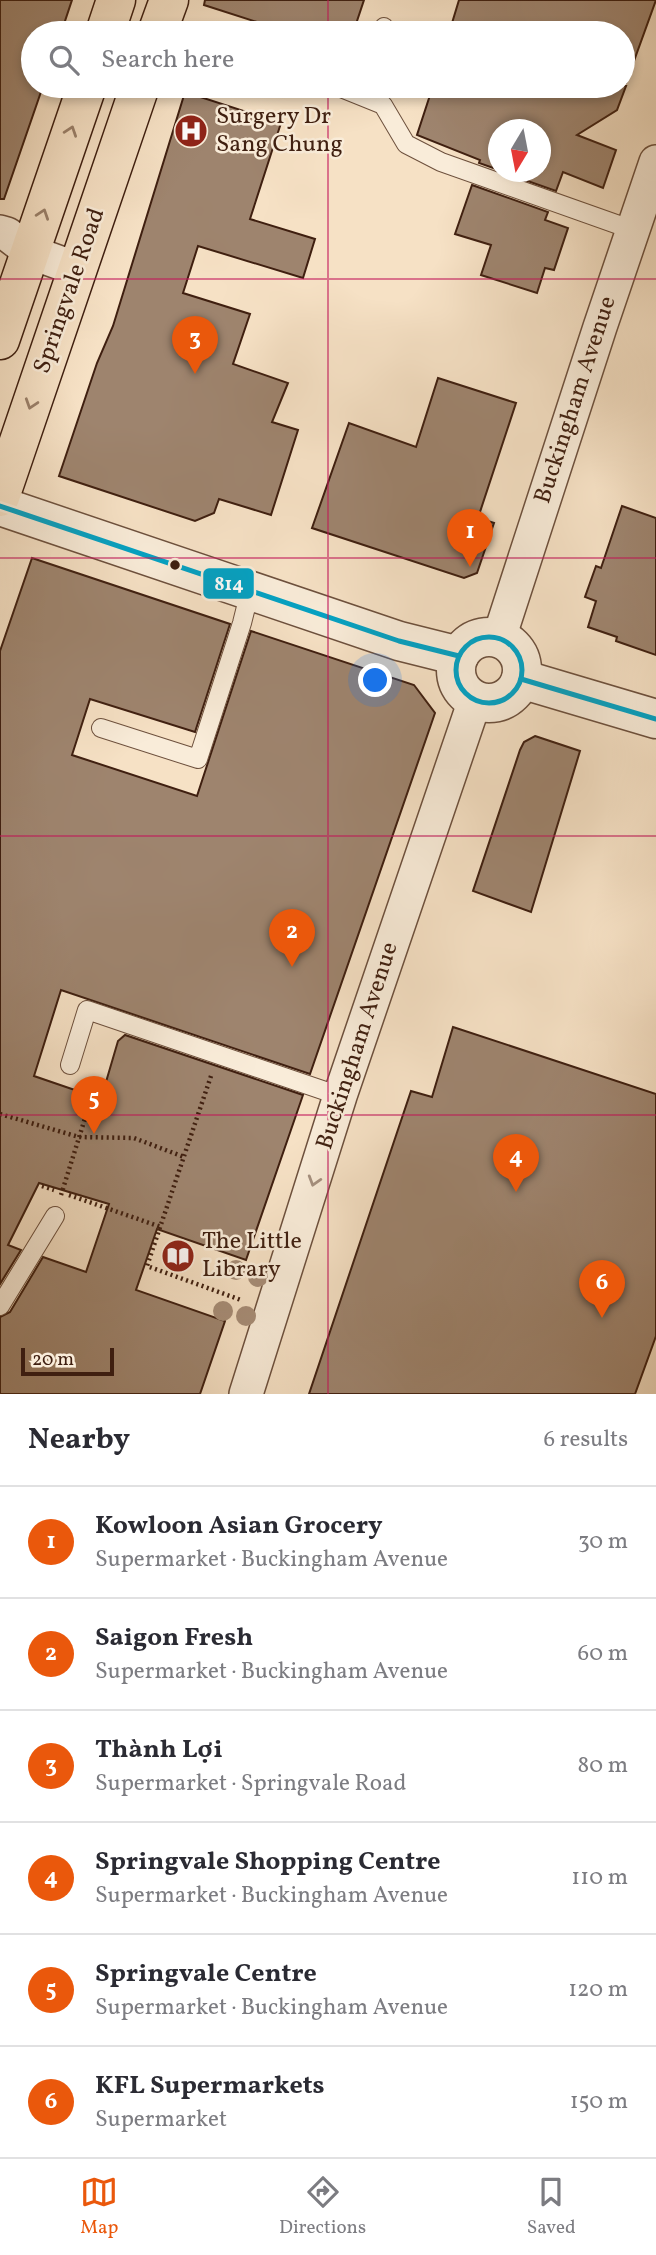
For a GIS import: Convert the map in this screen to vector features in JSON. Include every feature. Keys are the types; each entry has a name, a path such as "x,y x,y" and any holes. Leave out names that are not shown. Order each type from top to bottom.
{"highway":[{"path":"109,21 116,0"},
{"path":"161,21 169,0"},
{"name":"Springvale Road","path":"0,340 15,242 81,98"},
{"name":"Springvale Road","path":"0,497 136,98"}],"street":[{"name":"Buckingham Avenue","path":"499,639 656,162"},
{"path":"15,242 78,268"},
{"path":"0,506 399,641 459,656"},
{"path":"490,637 508,643 520,659 521,679 517,688 503,700 475,700 467,694 457,677 459,656 471,642 490,637"},
{"path":"521,679 656,719"},
{"name":"Buckingham Avenue","path":"246,1394 341,1096 475,700"}],"lane":[{"path":"373,98 383,105 406,144 440,162 633,230"},
{"path":"101,728 198,760 250,591"},
{"path":"70,1065 87,1010 341,1096"},
{"path":"0,1306 55,1216"}],"path":[{"path":"218,1054 147,1266 241,1300"},
{"path":"55,1216 93,1093 70,1065"},
{"path":"0,1114 79,1137 134,1138 184,1157"},
{"path":"42,1186 161,1227"}],"building":[{"path":"0,0 72,0 65,21 21,21 21,98 39,98 4,199 0,199"},
{"path":"205,0 364,0 357,21 254,21 204,5"},
{"path":"459,0 656,0 635,58 635,21 453,21"},
{"path":"183,98 204,98 281,123 250,219 315,239 303,278 198,246 183,293 250,314 233,364 288,383 272,422 298,430 271,515 219,499 214,513 195,521 59,476 97,363 113,326"},
{"path":"429,98 622,98 617,110 577,135 616,150 603,188 563,172 556,191 530,182 551,182 551,119 488,119 488,166 479,163 480,160 417,135"},
{"path":"472,185 548,212 545,220 568,228 554,270 545,268 537,293 481,275 491,245 455,234"},
{"path":"438,378 516,403 478,518 494,523 477,573 464,578 312,528 349,423 416,447"},
{"path":"622,506 656,518 656,655 616,641 617,637 588,627 596,601 585,597 596,566 601,568"},
{"path":"32,558 230,624 195,732 90,699 72,755 197,796 251,631 414,685 435,713 310,1074 61,990 34,1076 101,1099 118,1041 125,1035 303,1095 246,1260 157,1229 136,1290 225,1321 200,1394 0,1394 0,1317 10,1312 43,1257 86,1272 109,1204 39,1183 8,1245 21,1250 0,1284 0,651"},
{"path":"535,736 580,751 531,912 473,891 520,750 524,742"},
{"path":"453,1027 656,1094 656,1336 635,1394 309,1394 411,1091 432,1097"}],"transit line":[{"name":"814","path":"0,506 399,641 459,656"},
{"name":"814","path":"489,637 512,647 522,670 512,693 489,703 466,693 456,670 466,647 489,637"},
{"name":"814","path":"521,679 656,719"}],"place":[{"name":"Surgery Dr Sang Chung","path":"191,131"},
{"name":"Thành Lợi","path":"195,374"},
{"name":"Kowloon Asian Grocery","path":"470,567"},
{"name":"Saigon Fresh","path":"292,967"},
{"name":"Springvale Centre","path":"94,1134"},
{"name":"Springvale Shopping Centre","path":"516,1192"},
{"name":"The Little Library","path":"178,1256"},
{"name":"KFL Supermarkets","path":"602,1318"}]}
